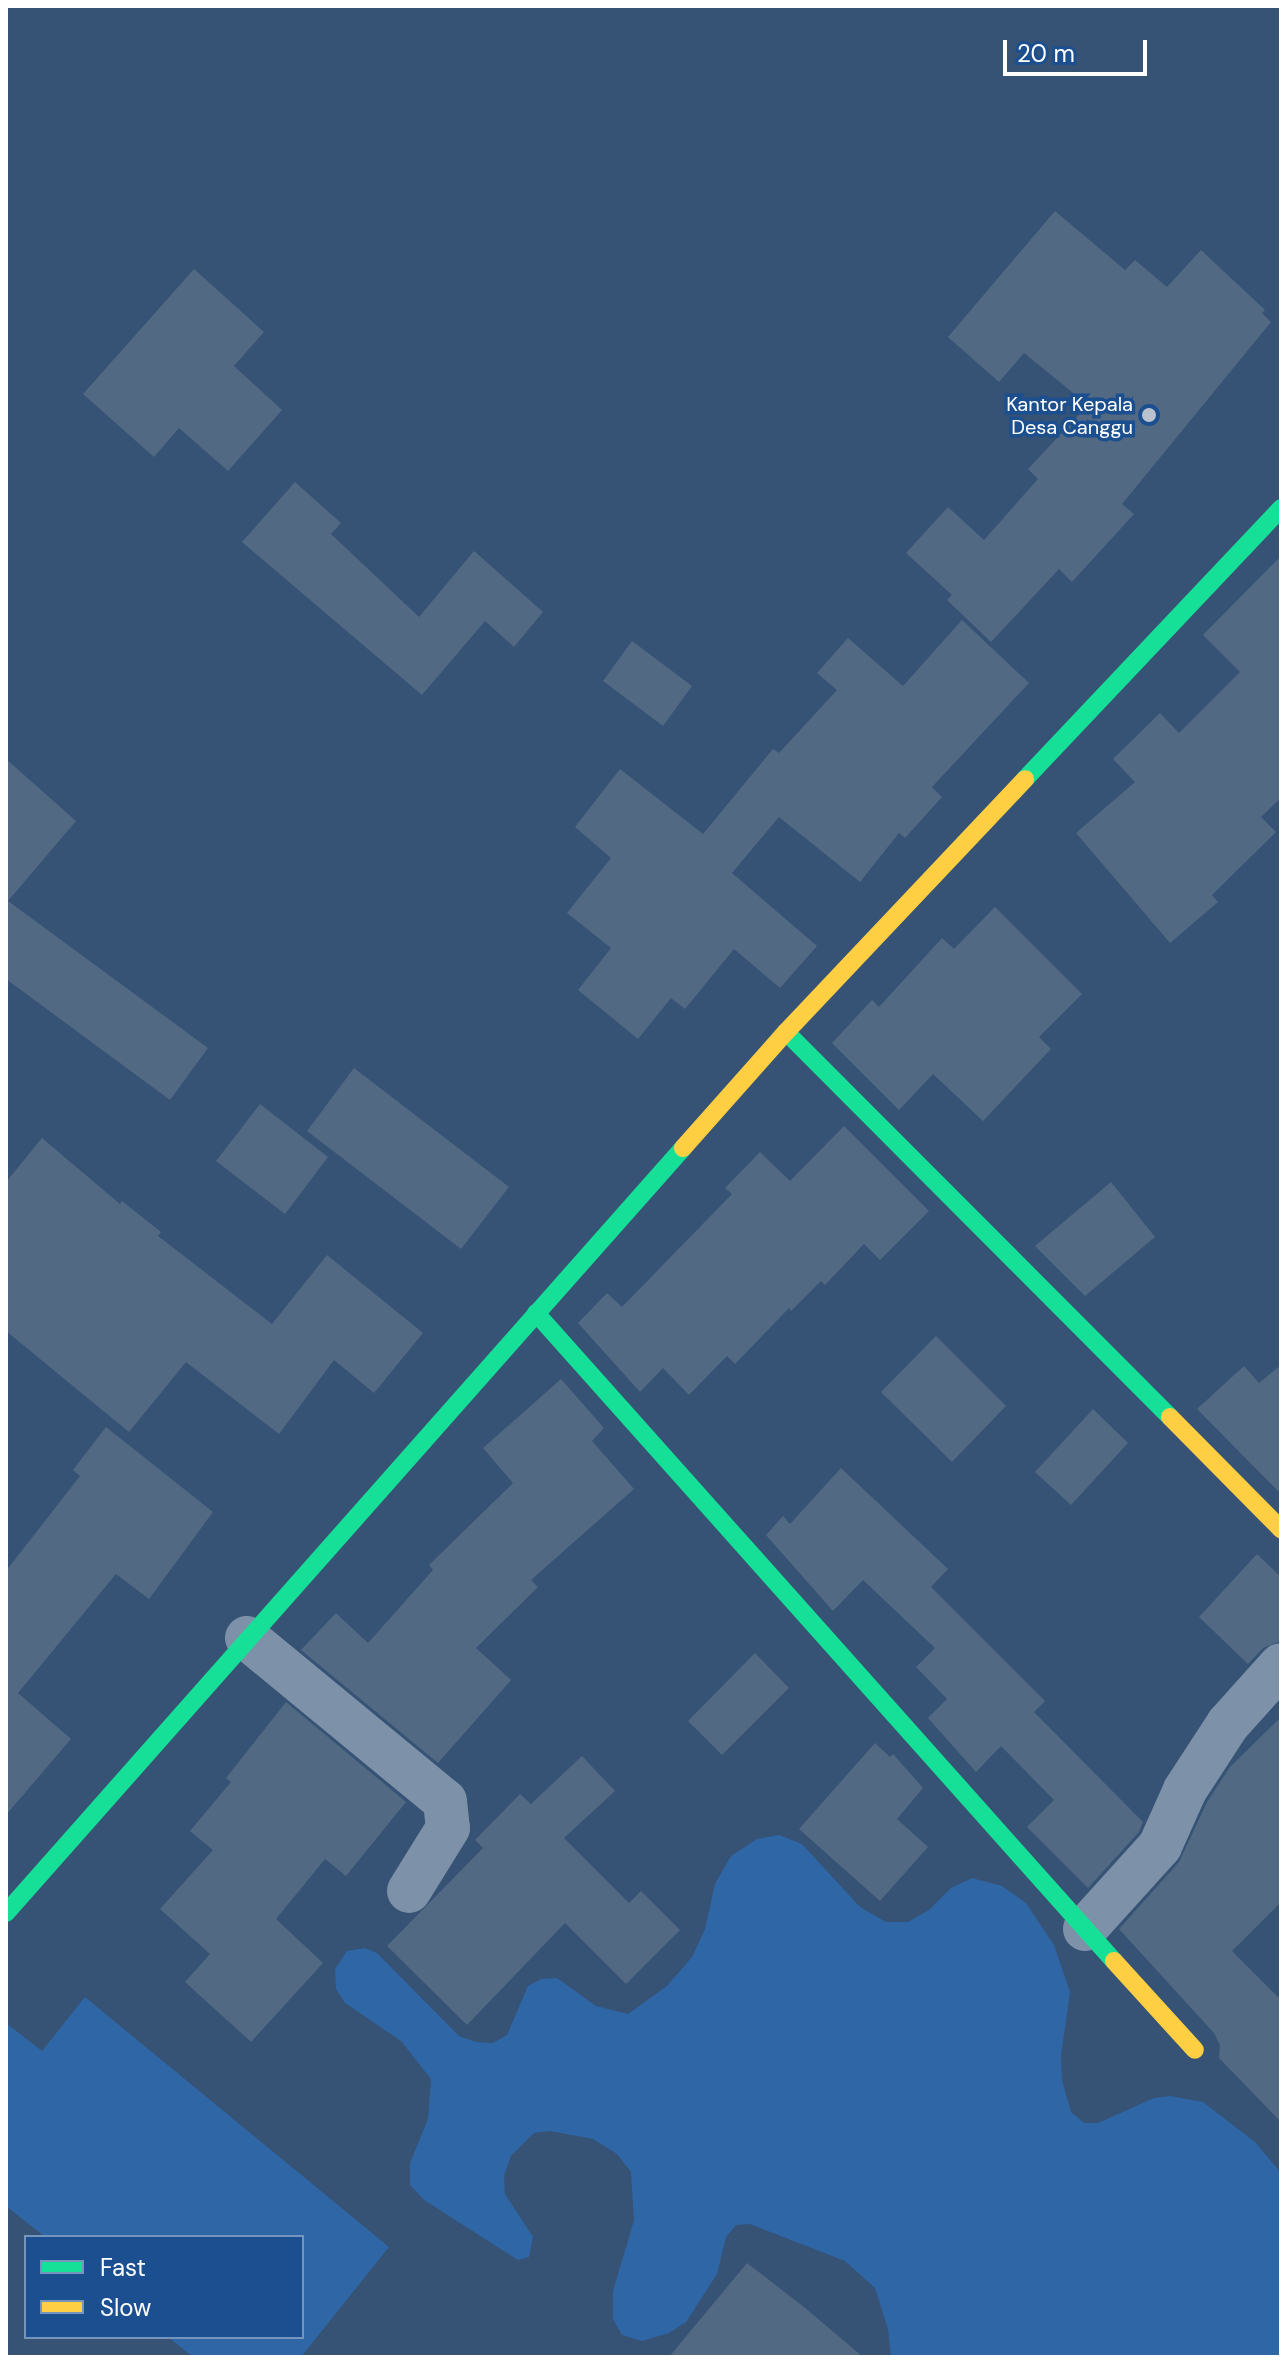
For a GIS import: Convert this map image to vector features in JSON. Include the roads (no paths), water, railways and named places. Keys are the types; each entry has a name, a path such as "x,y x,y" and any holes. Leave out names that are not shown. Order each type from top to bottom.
{"street":[{"path":"6,1913 786,1032 1281,508"},
{"path":"786,1032 1281,1529"},
{"path":"536,1313 1195,2050"},
{"path":"247,1638 445,1801 448,1828 409,1891"},
{"path":"1085,1929 1160,1846 1185,1790 1228,1724 1281,1665"}],"place":[{"name":"Kantor Kepala Desa Canggu","path":"1149,415"}]}
